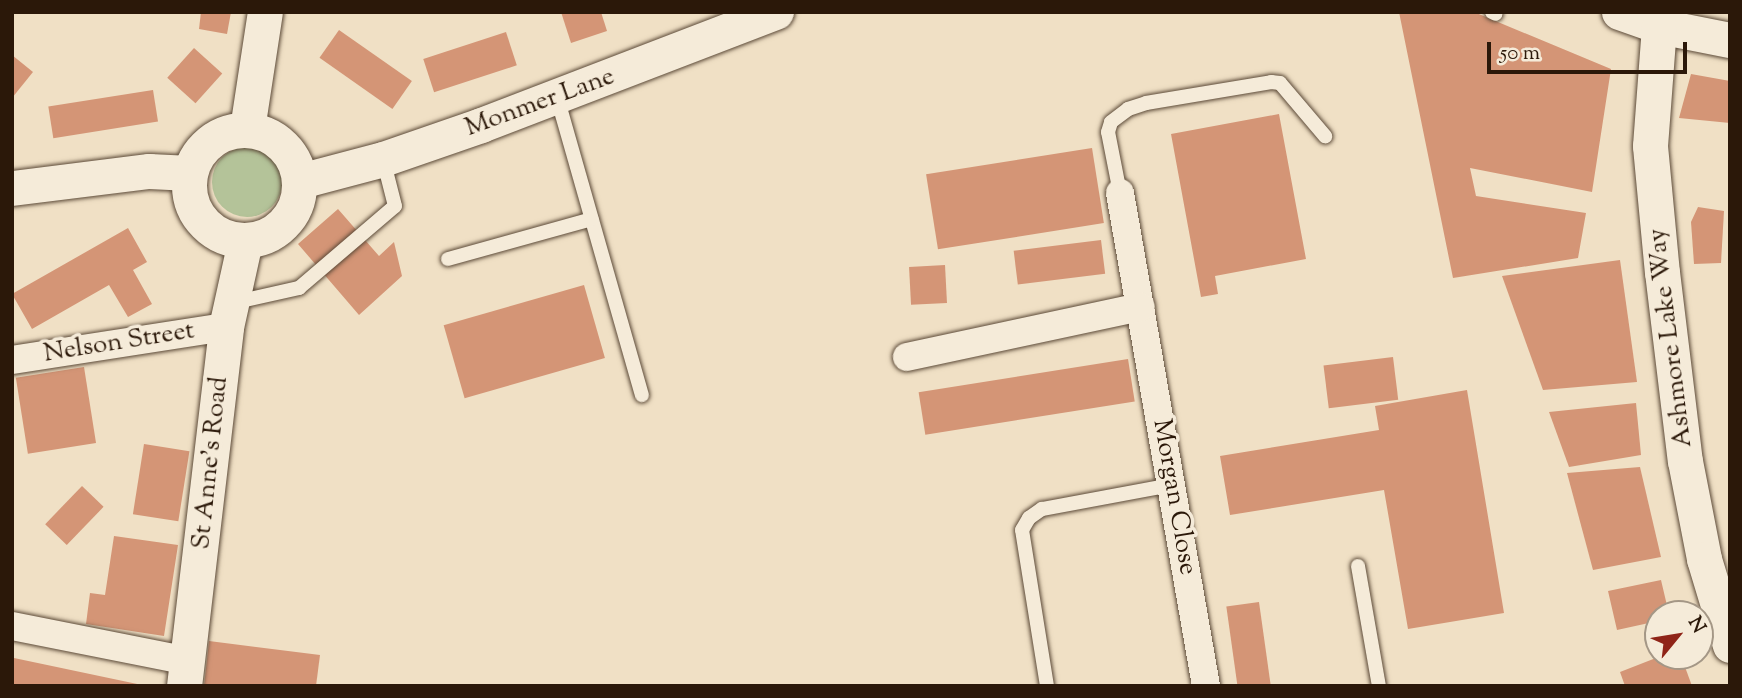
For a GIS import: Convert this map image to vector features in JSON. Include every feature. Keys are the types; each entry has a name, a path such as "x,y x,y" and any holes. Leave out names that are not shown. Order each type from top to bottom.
{"street":[{"path":"247,129 265,12"},
{"name":"Monmer Lane","path":"300,181 383,159 557,97 776,12"},
{"path":"1619,12 1661,19 1730,40"},
{"name":"Ashmore Lake Way","path":"1661,19 1650,146 1662,272 1685,461 1724,603 1730,645"},
{"path":"247,129 278,140 295,162 300,181 295,208 285,223 260,239 245,241 227,238 204,223 189,193 190,173 209,141 227,132 247,129"},
{"path":"12,188 149,171 190,173"},
{"name":"Morgan Close","path":"1120,193 1206,686"},
{"name":"St Anne's Road","path":"187,673 228,315 245,241"},
{"path":"908,357 1141,307"},
{"name":"Nelson Street","path":"12,359 228,315"},
{"path":"12,626 187,673"}],"lane":[{"path":"1120,193 1108,132 1111,122 1118,114 1146,103 1271,82 1280,83 1325,136"},
{"path":"557,97 642,396"},
{"path":"228,315 299,288 396,206 383,159"},
{"path":"448,259 592,219"},
{"path":"1047,686 1022,530 1029,518 1042,509 1172,485"},
{"path":"1358,566 1379,686"}],"green space":[{"path":"247,147 272,157 282,182 272,207 247,217 222,207 212,182 222,157"}],"building":[{"path":"201,12 231,12 227,34 199,29"},
{"path":"561,12 601,12 607,31 571,43"},
{"path":"1399,12 1474,12 1611,69 1592,192 1470,168 1476,196 1586,213 1578,258 1453,278"},
{"path":"339,30 412,81 392,109 319,58"},
{"path":"506,32 517,65 434,92 423,59"},
{"path":"194,48 222,73 195,103 167,78"},
{"path":"12,55 33,72 12,98"},
{"path":"1691,74 1730,81 1730,123 1679,118"},
{"path":"153,90 158,122 53,138 48,107"},
{"path":"1279,114 1306,259 1215,276 1218,294 1201,297 1171,134"},
{"path":"1092,148 1104,223 938,249 926,174"},
{"path":"1698,207 1724,211 1721,263 1694,264 1691,222"},
{"path":"338,209 379,256 394,242 402,276 359,315 298,244"},
{"path":"128,228 147,262 133,270 152,304 128,317 109,285 32,329 12,294"},
{"path":"1101,240 1105,274 1018,284 1014,251"},
{"path":"1620,260 1637,382 1543,390 1502,276"},
{"path":"945,265 947,303 911,305 909,267"},
{"path":"584,285 605,358 465,398 444,325"},
{"path":"1393,357 1398,400 1329,408 1324,366"},
{"path":"1128,359 1135,401 925,435 919,392"},
{"path":"84,367 96,443 28,454 16,378"},
{"path":"1467,390 1504,613 1408,629 1384,490 1230,515 1220,456 1379,430 1375,406"},
{"path":"1636,403 1641,455 1569,467 1549,412"},
{"path":"144,444 189,451 178,521 133,514"},
{"path":"1640,467 1661,557 1593,570 1567,473"},
{"path":"82,486 104,507 67,545 45,524"},
{"path":"114,536 178,545 164,636 86,624 90,593 105,595"},
{"path":"1661,580 1666,600 1644,600 1644,624 1617,630 1608,591"},
{"path":"1259,602 1271,686 1237,686 1226,607"},
{"path":"209,641 320,655 316,686 204,686"},
{"path":"14,658 142,685 142,686 12,686"},
{"path":"1644,663 1644,670 1686,670 1692,686 1625,686 1620,672"}]}
